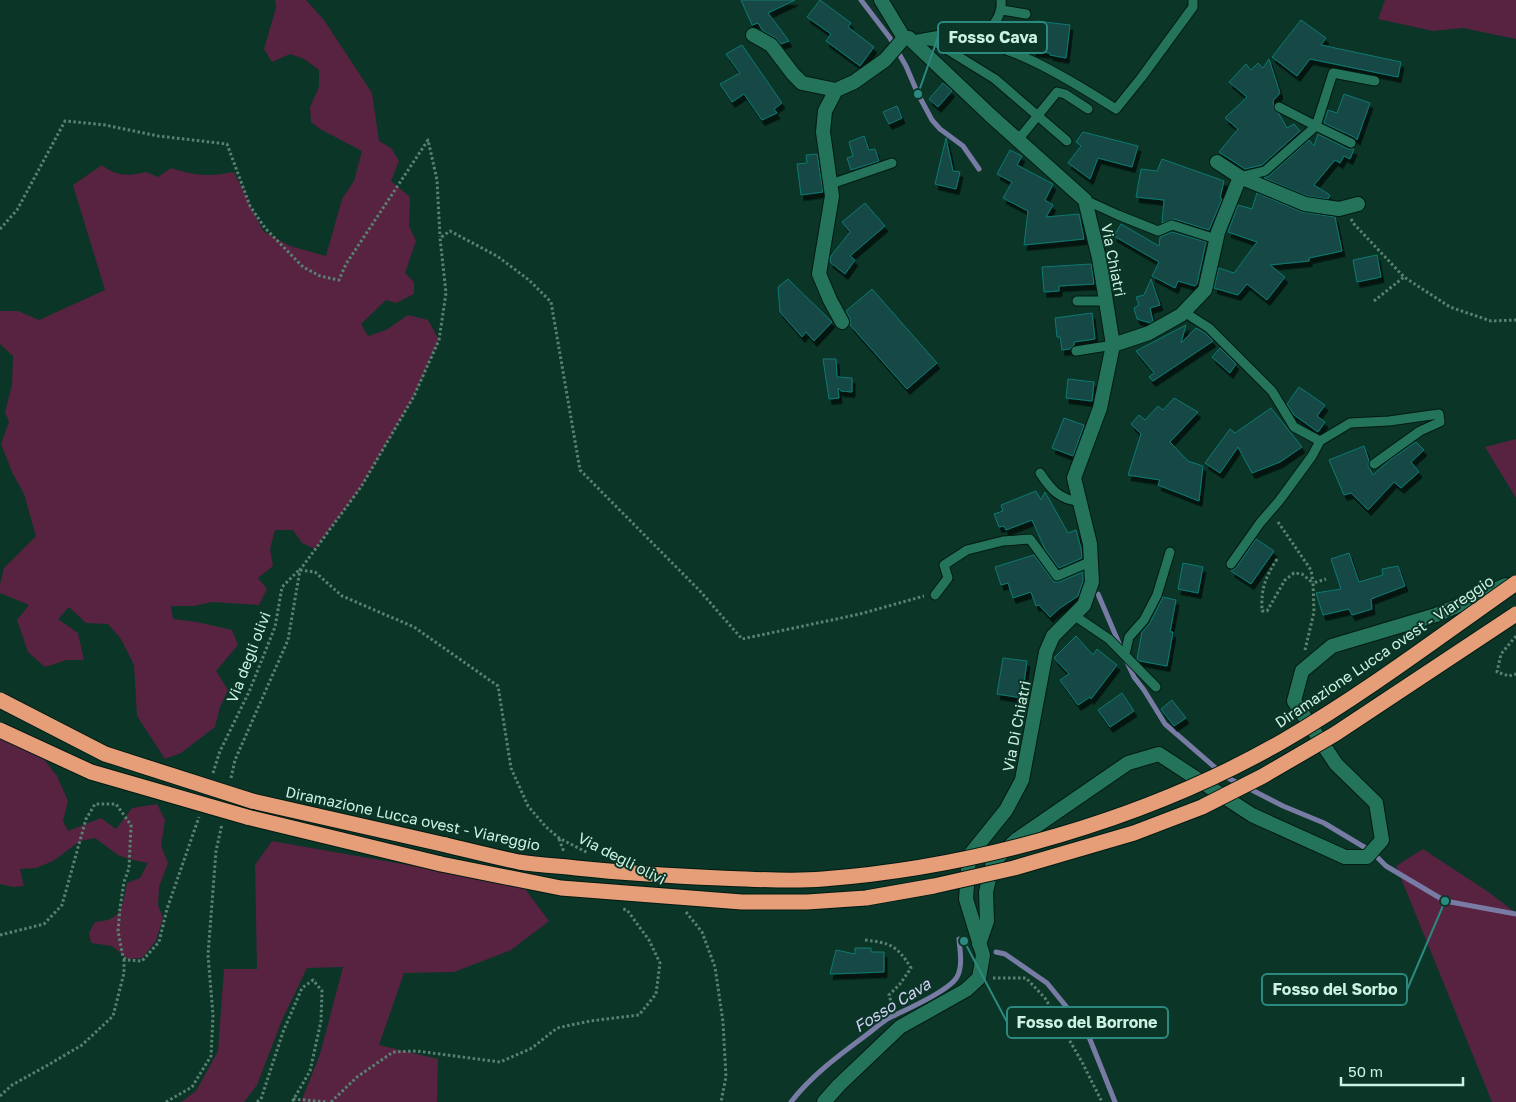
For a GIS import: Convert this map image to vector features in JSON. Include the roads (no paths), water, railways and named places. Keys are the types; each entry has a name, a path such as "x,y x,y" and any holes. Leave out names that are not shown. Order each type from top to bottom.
{"highway":[{"name":"Diramazione Lucca ovest - Viareggio","path":"0,700 105,754 252,801 520,862 625,872 769,880 822,879 876,873 984,855 1111,819 1175,793 1236,766 1282,741 1338,706 1516,582"},
{"path":"0,730 91,772 247,817 441,864 561,888 752,902 807,902 866,898 934,886 1014,868 1134,833 1202,807 1263,776 1335,734 1516,614"}],"street":[{"path":"881,0 908,39 1085,200"},
{"path":"753,35 771,45 802,83 836,90 854,82 885,60 908,39"},
{"path":"836,90 826,111 823,132 832,196 819,274 842,322"},
{"path":"1217,162 1240,178 1305,204 1340,209 1352,206"},
{"path":"1113,345 1149,333 1184,312 1204,290 1216,239 1240,178"},
{"name":"Via Chiatri","path":"1084,605 1092,582 1092,561 1090,544 1074,478 1100,408 1113,345 1100,258 1085,200"},
{"path":"979,944 987,921 986,892 993,862 1016,840 1128,763 1159,754 1252,815 1345,857 1367,857 1382,840 1376,803 1336,764 1294,701 1302,671 1332,646 1436,616 1516,582"},
{"name":"Via Di Chiatri","path":"824,1102 839,1085 900,1027 966,990 979,978 983,955 966,899 969,856 1006,810 1022,780 1046,652 1053,636 1084,605"}],"lane":[{"path":"979,41 996,22 1002,10 1001,0"},
{"path":"908,39 942,35 979,41 1026,57 1116,109 1142,78 1193,7 1193,0"},
{"path":"1002,10 1026,14"},
{"path":"908,39 934,42 996,79 1067,141"},
{"path":"1240,178 1265,171 1316,126 1333,73 1375,82"},
{"path":"1018,140 1057,92 1065,94 1088,110"},
{"path":"1279,107 1351,143"},
{"path":"831,184 892,163"},
{"path":"1085,200 1158,231 1172,225 1216,239"},
{"path":"1077,301 1106,301"},
{"path":"1184,312 1209,328 1272,391 1294,426 1320,441"},
{"path":"1076,351 1113,345"},
{"path":"1231,564 1312,456 1320,441 1350,424 1439,414 1440,422 1420,431 1374,464"},
{"path":"1040,473 1051,490 1070,501 1080,501"},
{"path":"935,595 948,578 944,565 967,550 1003,541 1030,539 1056,576 1092,561"},
{"path":"1125,654 1130,637 1144,620 1157,595 1170,552"},
{"path":"1074,616 1114,644 1156,687"}],"waterway":[{"name":"Fosso Cava","path":"861,0 890,38 932,120 940,129 963,146 979,169"},
{"path":"1098,594 1121,648"},
{"path":"1126,660 1134,677 1165,724 1226,777 1240,784"},
{"path":"1248,788 1283,806 1324,823 1369,850"},
{"path":"1378,858 1386,866 1445,901 1516,914"},
{"name":"Fosso Cava","path":"791,1102 825,1067 883,1022 936,994 952,982 957,977 960,968 959,939 964,941"},
{"path":"996,952 1005,954 1047,983 1087,1032 1115,1102"}],"place":[{"name":"Fosso Cava","path":"918,94"},
{"name":"Fosso del Sorbo","path":"1445,901"},
{"name":"Fosso del Borrone","path":"964,941"}]}
